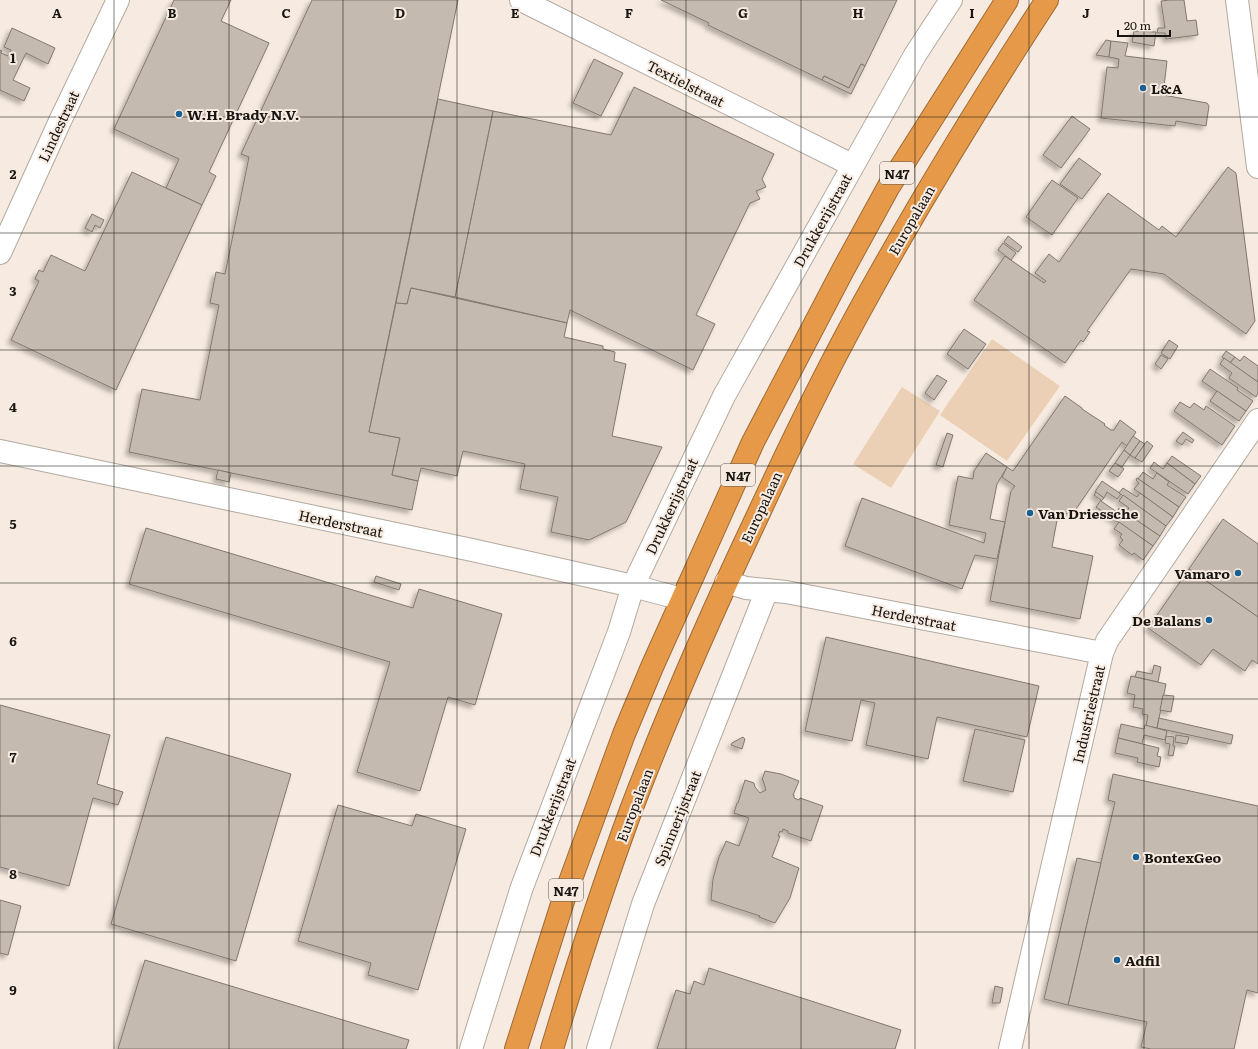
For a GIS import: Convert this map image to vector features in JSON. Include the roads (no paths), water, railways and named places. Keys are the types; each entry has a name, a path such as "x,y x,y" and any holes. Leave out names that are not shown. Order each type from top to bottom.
{"highway":[{"name":"N47","path":"516,1049 564,898 600,797 643,687 753,442 839,277 889,186 1006,0"},
{"name":"Europalaan","path":"552,1049 597,908 631,812 689,666 726,582 809,409 870,291 982,100 1047,0"}],"street":[{"name":"Lindestraat","path":"0,253 60,121 118,0"},
{"name":"Textielstraat","path":"521,0 852,165"},
{"name":"Drukkerijstraat","path":"471,1049 522,887 619,632 633,586 724,396 852,165 915,55 951,0"},
{"path":"1237,0 1258,167"},
{"name":"Industriestraat","path":"1010,1049 1102,653 1107,641 1258,420"},
{"name":"Herderstraat","path":"0,451 472,550 633,586 682,599"},
{"name":"Herderstraat","path":"726,582 746,588 786,592 1102,653"},
{"name":"Spinnerijstraat","path":"598,1049 643,904 767,590"}],"place":[{"name":"L&A","path":"1143,88"},
{"name":"W.H. Brady N.V.","path":"179,114"},
{"name":"Van Driessche","path":"1030,513"},
{"name":"Vamaro","path":"1238,573"},
{"name":"De Balans","path":"1209,620"},
{"name":"BontexGeo","path":"1136,857"},
{"name":"Adfil","path":"1117,960"}]}
